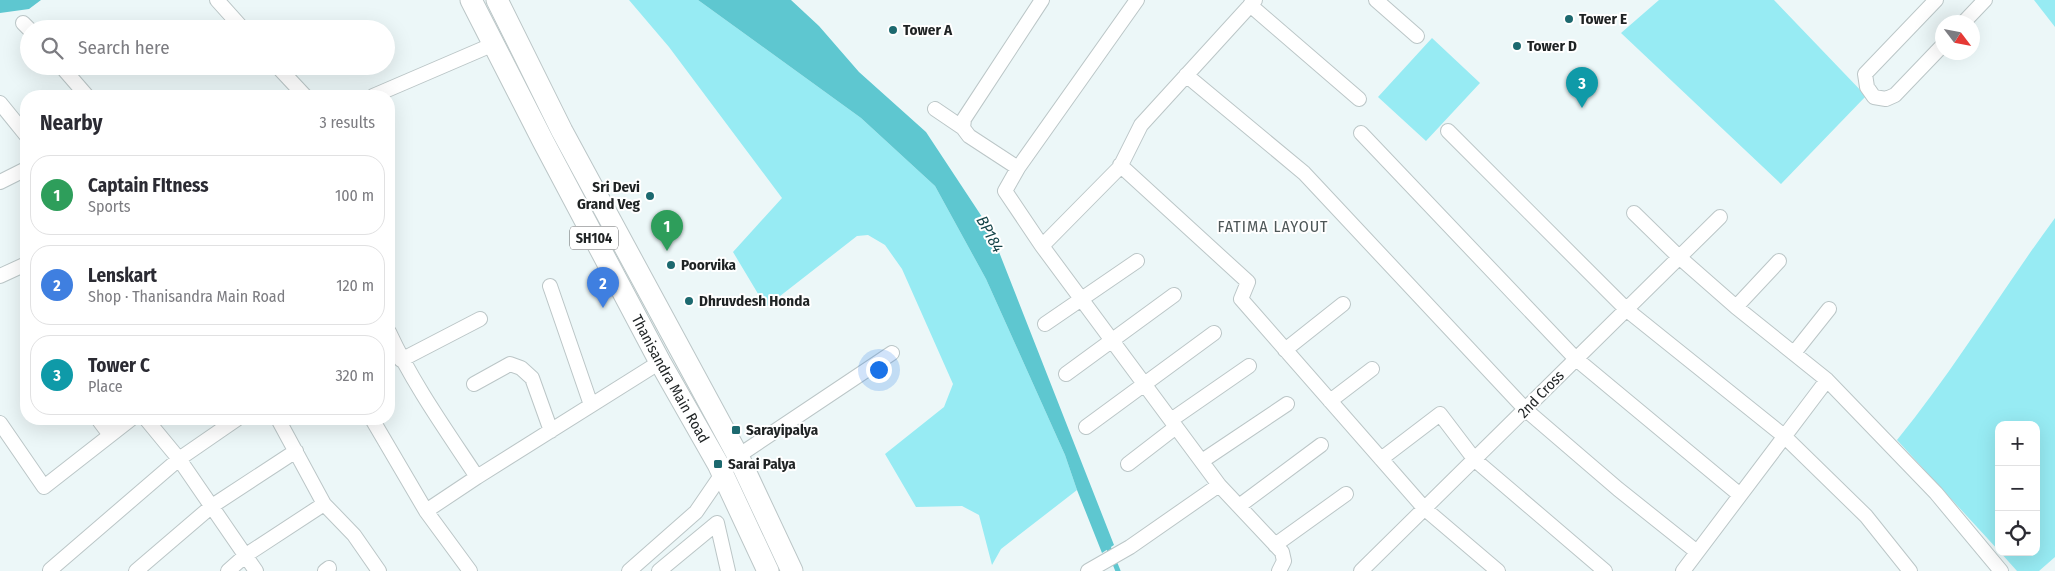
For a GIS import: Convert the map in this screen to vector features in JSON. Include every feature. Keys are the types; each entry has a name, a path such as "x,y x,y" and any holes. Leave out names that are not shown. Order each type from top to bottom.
{"main road":[{"name":"Thanisandra Main Road","path":"472,0 547,150 722,474 768,571"},
{"name":"Thanisandra Main Road","path":"497,0 562,131 738,456 792,571"}],"street":[{"path":"217,0 235,20"},
{"path":"963,128 964,119 1042,0"},
{"path":"1136,0 1018,168 1005,191 1042,246 1220,485 1282,552 1284,561 1279,571"},
{"path":"1376,0 1417,36"},
{"path":"1935,53 1895,95 1886,99 1874,97 1867,88 1865,74 1936,0"},
{"path":"1970,15 1984,0"},
{"path":"1042,246 1120,166 1141,125 1252,2 1359,99"},
{"path":"386,90 494,44"},
{"path":"69,75 82,90"},
{"path":"285,75 299,90"},
{"path":"1186,75 1304,174 1526,410 1618,489 1697,552"},
{"path":"0,102 20,127"},
{"path":"935,109 963,128 969,136 1018,168"},
{"path":"1448,131 1627,310 1784,436 1866,516 1910,571"},
{"path":"1361,133 1575,358 1740,495"},
{"path":"1120,166 1248,282 1241,299 1285,350 1425,509 1498,571"},
{"path":"0,182 20,172"},
{"path":"1634,213 1679,257 1736,307 1827,380 1936,493 2001,571"},
{"name":"2nd Cross","path":"1362,571 1526,410 1575,358 1627,310 1720,217"},
{"path":"1045,324 1137,261"},
{"path":"1736,307 1779,261"},
{"path":"0,276 20,267"},
{"path":"550,286 591,406"},
{"path":"1066,374 1174,295"},
{"path":"1285,350 1343,304"},
{"path":"1794,353 1829,309"},
{"path":"401,360 480,319"},
{"path":"1086,427 1214,334"},
{"path":"395,346 401,360 477,477"},
{"path":"628,571 658,547 696,512 722,474 738,456 892,353"},
{"path":"426,511 660,362"},
{"path":"474,384 510,364 521,368 532,378 551,431"},
{"path":"1128,464 1174,423 1249,366"},
{"path":"1330,401 1372,369"},
{"path":"1683,571 1827,380"},
{"path":"1202,461 1286,404"},
{"path":"1381,459 1440,414 1475,460 1605,571"},
{"path":"0,423 44,487 123,425"},
{"path":"102,425 110,435"},
{"path":"151,425 179,459 256,571"},
{"path":"50,570 179,459 228,425"},
{"path":"281,425 324,504 354,535 379,571"},
{"path":"376,425 426,511 470,571"},
{"path":"1238,506 1321,445"},
{"path":"136,571 212,506 296,451"},
{"path":"1091,569 1130,548 1220,485"},
{"path":"1275,545 1346,494"},
{"path":"228,571 246,555 324,504"},
{"path":"696,512 705,531"},
{"path":"658,547 663,567 717,523 728,571"}],"shaded area":[{"path":"629,0 698,0 861,118 935,186 986,279 1065,455 1077,490 1001,549 992,565 979,515 962,506 916,507 885,454 944,407 953,384 902,269 885,245 868,235 857,236 766,307 733,252 782,198 669,47"},
{"path":"1659,0 1774,0 1866,96 1781,184 1621,33"},
{"path":"2034,0 2055,0 2055,27"},
{"path":"1432,38 1480,83 1426,141 1378,97"},
{"path":"2055,218 2055,557 2039,571 2017,571 2004,556 2040,556 2040,421 1995,421 1995,547 1897,440 1939,386"}],"water":[{"path":"0,0 41,0 29,9 0,13"},
{"path":"698,0 791,0 819,26 859,72 926,132 990,229 1114,545 1102,553 1065,455 986,279 935,186 861,118"}],"waterway":[{"name":"BP184","path":"1107,544 1118,571"}],"place":[{"name":"Tower E","path":"1569,19"},
{"name":"Tower A","path":"893,30"},
{"name":"Tower D","path":"1517,46"},
{"name":"Tower C","path":"1582,108"},
{"name":"Sri Devi Grand Veg","path":"650,196"},
{"name":"Captain FItness","path":"667,251"},
{"name":"Poorvika","path":"671,265"},
{"name":"Dhruvdesh Honda","path":"689,301"},
{"name":"Lenskart","path":"603,308"},
{"name":"Sarayipalya","path":"736,430"},
{"name":"Sarai Palya","path":"718,464"}],"district":[{"name":"FATIMA LAYOUT","path":"1273,226"}]}
